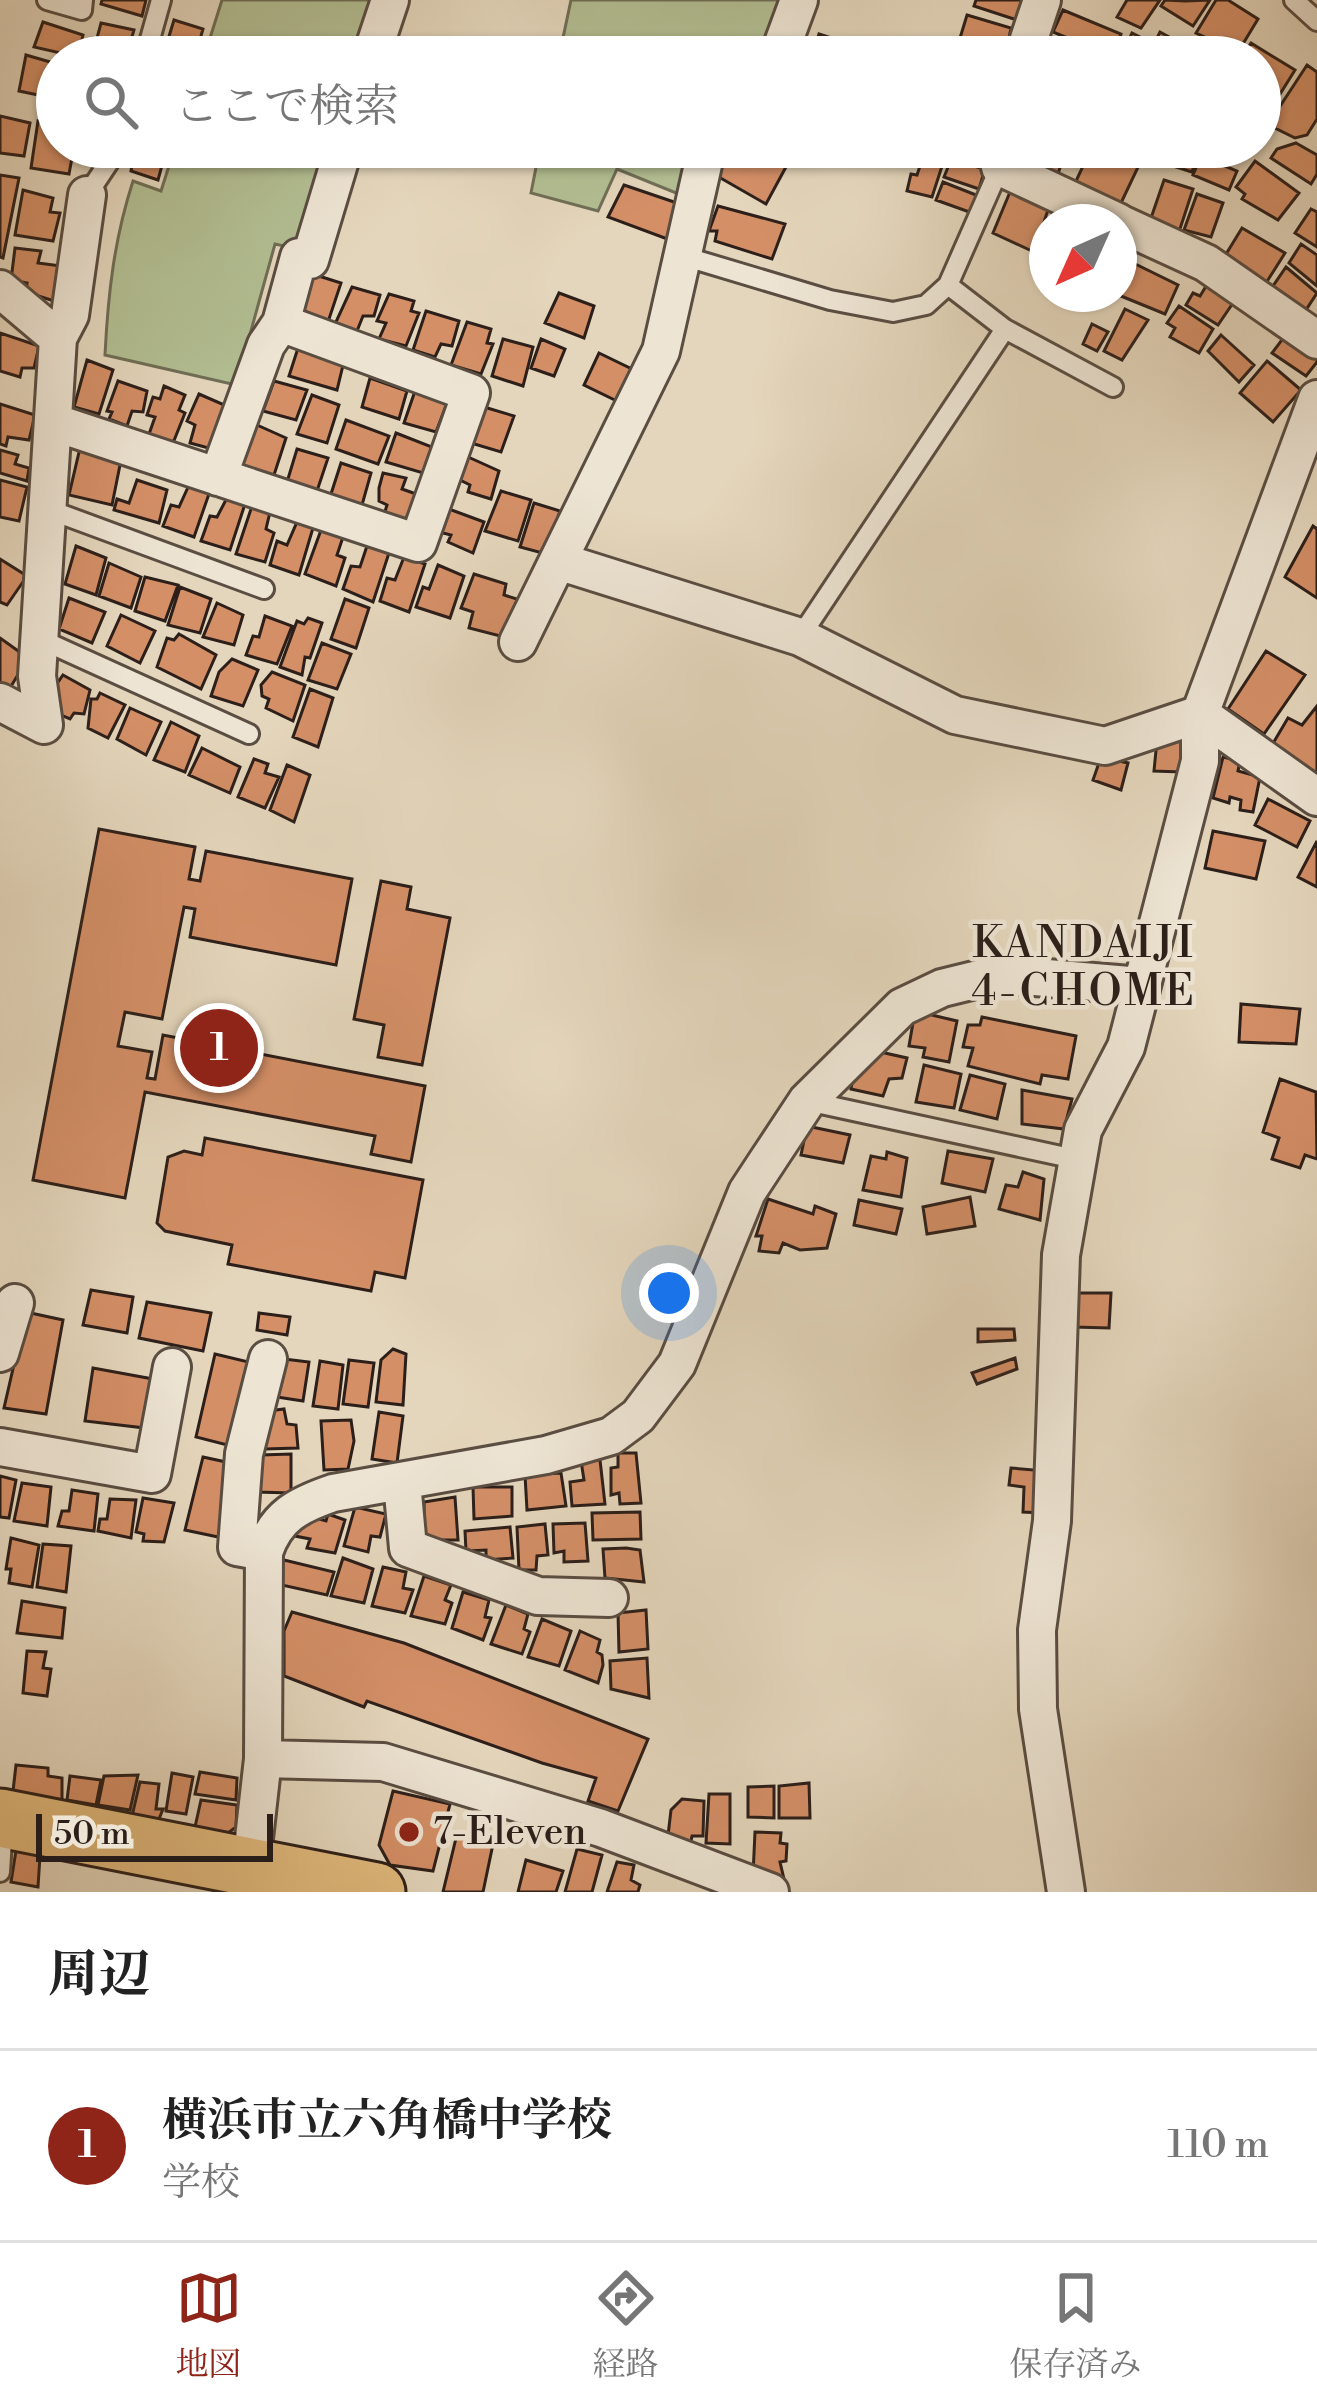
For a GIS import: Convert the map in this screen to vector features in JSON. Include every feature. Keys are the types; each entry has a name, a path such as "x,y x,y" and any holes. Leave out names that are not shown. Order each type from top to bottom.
{"main road":[{"path":"1,1836 376,1892"}],"street":[{"path":"378,36 390,0"},
{"path":"786,36 799,0"},
{"path":"1030,36 1042,0"},
{"path":"218,478 266,345 281,322 299,256 310,260 338,168"},
{"path":"518,642 661,351 702,168"},
{"path":"1018,168 1085,204"},
{"path":"0,702 44,725 37,676 58,338 70,315 87,195"},
{"path":"1137,231 1206,263 1317,340"},
{"path":"0,289 58,338"},
{"path":"52,422 418,543 471,393 281,322"},
{"path":"1066,1892 1039,1709 1037,1630 1052,1521 1061,1255 1075,1159 1083,1130 1126,1046 1200,761 1200,713 1317,399"},
{"path":"558,562 800,637 956,715 1105,746 1200,713"},
{"path":"1200,713 1317,797"},
{"path":"244,1873 263,1759 264,1552 284,1515 333,1493 546,1455 611,1436 638,1416 677,1364 747,1192 807,1101 902,1007 942,988 999,974 1141,986"},
{"path":"0,1353 15,1303"},
{"path":"264,1552 237,1547 244,1454 268,1359"},
{"path":"0,1447 152,1474 172,1367"},
{"path":"402,1482 408,1548 538,1596 609,1598"},
{"path":"263,1759 383,1762 601,1828 770,1892"}],"lane":[{"path":"47,0 82,10 83,0"},
{"path":"151,36 161,0"},
{"path":"1294,0 1317,21"},
{"path":"87,195 104,168"},
{"path":"683,256 830,300 893,312 926,305 948,285 994,168"},
{"path":"948,285 1005,329 1113,387"},
{"path":"800,637 1005,329"},
{"path":"50,510 264,589"},
{"path":"41,640 249,734"},
{"path":"807,1101 1075,1159"}],"green space":[{"path":"222,0 380,0 369,36 211,36"},
{"path":"571,0 793,0 779,36 563,36"},
{"path":"168,168 327,168 302,250 275,244 236,385 105,355 113,267 133,181 161,191"},
{"path":"536,168 690,168 681,195 617,169 598,211 531,193"}],"building":[{"path":"102,0 146,0 142,16 101,4"},
{"path":"976,0 1028,0 1020,21 974,6"},
{"path":"1127,0 1160,0 1141,28 1117,17"},
{"path":"1165,0 1210,0 1193,26 1161,6"},
{"path":"1216,0 1228,0 1258,19 1248,36 1196,33"},
{"path":"1063,10 1121,34 1063,36 1053,32"},
{"path":"967,15 1011,28 1009,36 961,36"},
{"path":"174,20 203,29 201,36 169,36"},
{"path":"43,22 83,35 83,36 38,36"},
{"path":"101,23 134,30 132,36 98,36"},
{"path":"26,55 36,58 36,95 19,91"},
{"path":"1281,61 1295,70 1281,93"},
{"path":"1307,65 1317,72 1317,119 1307,135 1295,138 1281,131 1281,105"},
{"path":"0,116 30,123 24,156 0,153"},
{"path":"36,134 36,168 70,168 69,174 31,168"},
{"path":"1296,143 1317,155 1317,174 1311,184 1281,164 1281,148"},
{"path":"132,168 161,168 158,180"},
{"path":"721,168 785,168 766,204 717,176"},
{"path":"919,168 941,168 932,197 907,191 911,174 917,175"},
{"path":"948,168 985,169 979,189 944,177"},
{"path":"1082,168 1138,168 1121,203 1076,181"},
{"path":"1196,168 1237,171 1229,190 1193,175"},
{"path":"1250,168 1265,168 1299,193 1278,220 1242,199 1245,194 1236,187"},
{"path":"0,175 19,178 3,258 0,257"},
{"path":"1164,180 1193,189 1178,235 1150,221"},
{"path":"943,182 976,195 972,213 936,200"},
{"path":"624,185 680,204 670,240 608,217"},
{"path":"23,190 53,198 50,212 60,213 53,241 15,235"},
{"path":"1010,192 1035,204 1029,204 1029,250 993,233"},
{"path":"1197,194 1223,203 1211,237 1184,230"},
{"path":"718,206 785,224 772,259 715,241 717,231 709,231"},
{"path":"1311,209 1317,212 1317,247 1295,233"},
{"path":"1242,228 1285,253 1266,283 1223,259"},
{"path":"1301,244 1317,255 1317,286 1289,263"},
{"path":"15,248 41,251 38,263 61,266 54,301 26,292 27,283 11,280"},
{"path":"1137,265 1178,285 1165,314 1137,303"},
{"path":"1286,267 1317,293 1302,316 1269,292"},
{"path":"303,271 341,283 328,322 301,309"},
{"path":"1208,283 1235,300 1218,325 1186,305"},
{"path":"352,287 380,295 374,316 363,316 357,331 335,324"},
{"path":"559,293 594,306 584,338 545,323"},
{"path":"389,294 414,301 411,311 419,313 406,346 379,339 386,323 377,321"},
{"path":"1179,306 1213,329 1199,353 1170,337 1175,328 1167,323"},
{"path":"426,311 459,321 452,346 441,344 435,357 413,350"},
{"path":"1124,312 1148,320 1122,360 1104,351"},
{"path":"467,322 491,329 487,343 493,344 481,374 451,365"},
{"path":"1092,324 1108,332 1097,351 1083,344"},
{"path":"0,333 39,346 34,368 22,368 20,377 0,371"},
{"path":"1287,333 1317,355 1306,376 1272,353"},
{"path":"1221,335 1254,365 1239,382 1208,351"},
{"path":"503,339 533,347 523,386 492,376"},
{"path":"541,339 565,349 554,376 531,368"},
{"path":"298,348 344,361 337,390 289,376"},
{"path":"599,353 638,372 623,404 584,385"},
{"path":"87,360 113,370 99,414 74,407"},
{"path":"1267,361 1301,390 1273,422 1240,393"},
{"path":"370,378 407,391 399,419 362,407"},
{"path":"118,381 147,391 143,412 132,411 127,426 109,419 112,412 107,411"},
{"path":"274,381 307,390 296,420 263,411"},
{"path":"164,386 185,395 179,410 185,413 173,443 148,437 155,417 147,415 153,397 160,399"},
{"path":"415,391 449,398 436,432 404,423"},
{"path":"199,394 229,407 212,449 190,443 195,425 187,421"},
{"path":"312,395 339,405 327,443 297,434"},
{"path":"0,404 35,415 29,440 8,437 6,446 0,444"},
{"path":"484,407 514,416 501,452 471,443"},
{"path":"346,420 389,436 378,464 336,449"},
{"path":"257,425 286,438 274,475 241,468"},
{"path":"396,433 432,447 423,473 386,462"},
{"path":"80,448 121,460 112,505 69,495"},
{"path":"297,449 328,458 317,491 287,482"},
{"path":"0,450 18,455 15,464 29,468 27,481 0,473"},
{"path":"466,456 499,471 491,499 468,492 470,485 458,479"},
{"path":"341,463 371,473 362,505 330,497"},
{"path":"383,473 406,478 402,489 419,495 409,524 383,518 387,505 379,501 379,488"},
{"path":"0,480 27,487 19,521 0,517"},
{"path":"137,480 167,490 159,523 114,510 117,499 129,503"},
{"path":"189,485 210,491 194,537 163,526 171,505 179,507"},
{"path":"501,491 531,500 518,541 485,531"},
{"path":"228,496 245,504 230,550 201,541 210,516 217,517"},
{"path":"534,503 560,511 546,554 520,547"},
{"path":"252,506 270,512 266,529 274,533 265,562 236,554"},
{"path":"449,509 484,522 473,553 448,542 451,535 439,532"},
{"path":"297,522 313,528 299,575 270,565 277,541 287,545"},
{"path":"1313,526 1317,529 1317,598 1285,577"},
{"path":"321,530 343,537 337,555 345,558 336,586 305,574"},
{"path":"76,546 106,558 96,595 65,584"},
{"path":"367,546 389,553 373,602 343,589 351,566 360,567"},
{"path":"404,557 425,564 409,612 380,601 387,578 395,580"},
{"path":"0,559 27,576 7,605 0,602"},
{"path":"109,563 141,577 131,608 99,596"},
{"path":"438,565 464,576 450,618 416,607"},
{"path":"474,574 506,584 504,595 523,601 508,638 469,628 473,612 461,608"},
{"path":"145,577 178,585 165,621 135,611"},
{"path":"180,587 211,599 200,633 168,625"},
{"path":"69,598 105,612 92,643 59,629"},
{"path":"345,599 369,608 356,648 331,639"},
{"path":"217,603 243,615 234,645 203,637"},
{"path":"121,615 155,631 140,663 107,646"},
{"path":"265,616 292,626 277,664 246,655 253,636 259,637"},
{"path":"308,618 322,623 310,658 305,657 302,675 280,667 297,621 304,624"},
{"path":"179,634 216,655 201,689 157,667 167,638 174,640"},
{"path":"0,638 28,658 10,688 0,685"},
{"path":"322,643 351,654 337,689 308,680"},
{"path":"1266,651 1305,675 1264,734 1228,709"},
{"path":"232,659 258,670 243,706 211,696 219,672"},
{"path":"272,672 305,685 293,721 266,708 269,699 262,696 261,685"},
{"path":"63,675 90,690 84,714 74,713 70,719 56,713 54,688"},
{"path":"310,689 333,698 318,747 293,737"},
{"path":"100,693 125,705 108,738 88,728 91,699"},
{"path":"1317,706 1317,774 1272,745 1288,718 1302,725"},
{"path":"130,708 161,722 146,755 117,739"},
{"path":"171,722 199,736 185,772 154,760"},
{"path":"1185,737 1181,772 1154,771 1157,740"},
{"path":"202,748 240,767 230,793 189,775"},
{"path":"1101,757 1128,763 1121,790 1093,780"},
{"path":"1223,757 1240,761 1238,771 1260,777 1253,812 1240,810 1241,800 1230,797 1229,803 1213,798"},
{"path":"254,759 268,764 265,773 279,777 265,808 238,797"},
{"path":"287,765 310,775 294,822 270,810"},
{"path":"1268,799 1310,821 1297,847 1255,825"},
{"path":"99,829 195,847 189,879 200,881 206,851 352,879 336,965 190,937 195,909 184,907 162,1019 125,1012 118,1046 152,1052 147,1078 155,1079 163,1035 425,1086 411,1162 371,1154 375,1136 145,1092 125,1198 33,1180"},
{"path":"1213,831 1265,841 1256,879 1205,868"},
{"path":"1317,841 1317,887 1298,877"},
{"path":"381,881 411,887 407,909 450,918 422,1065 378,1057 384,1025 354,1019"},
{"path":"1241,1004 1300,1009 1296,1044 1239,1042"},
{"path":"915,1011 957,1021 949,1062 923,1057 925,1048 909,1046"},
{"path":"982,1017 1076,1036 1068,1079 1042,1075 1040,1084 968,1066 973,1048 963,1047 968,1025 980,1025"},
{"path":"867,1049 907,1058 902,1078 889,1079 883,1096 851,1089 855,1064"},
{"path":"924,1065 961,1074 954,1108 916,1102"},
{"path":"970,1075 1005,1084 997,1119 960,1110"},
{"path":"1280,1079 1316,1092 1317,1159 1305,1155 1300,1168 1272,1159 1279,1138 1263,1132"},
{"path":"1022,1090 1072,1099 1064,1129 1022,1124"},
{"path":"807,1126 850,1135 843,1163 801,1155"},
{"path":"205,1138 423,1180 405,1278 375,1272 371,1291 228,1264 232,1245 165,1231 157,1223 168,1157 184,1151 202,1155"},
{"path":"948,1151 993,1159 985,1192 942,1183"},
{"path":"887,1152 907,1158 901,1197 863,1190 871,1156 886,1159"},
{"path":"1023,1172 1044,1179 1040,1220 999,1209 1006,1185 1018,1187"},
{"path":"970,1197 975,1226 927,1234 923,1207"},
{"path":"768,1199 813,1214 815,1206 836,1214 827,1248 800,1250 783,1243 779,1253 759,1251 762,1236 756,1236"},
{"path":"859,1200 902,1209 896,1234 854,1225"},
{"path":"91,1290 133,1297 127,1333 83,1325"},
{"path":"1076,1293 1111,1293 1109,1328 1074,1327"},
{"path":"147,1302 211,1313 203,1351 139,1338"},
{"path":"26,1312 63,1320 46,1414 4,1408"},
{"path":"259,1313 290,1317 287,1335 257,1330"},
{"path":"978,1329 1014,1329 1015,1340 978,1342"},
{"path":"393,1349 406,1354 403,1405 376,1402 381,1360"},
{"path":"215,1354 253,1363 235,1447 196,1437"},
{"path":"1015,1358 1017,1369 977,1384 972,1373"},
{"path":"284,1359 309,1362 303,1401 277,1397"},
{"path":"349,1360 374,1363 368,1407 343,1404"},
{"path":"320,1361 343,1365 338,1409 313,1406"},
{"path":"93,1368 153,1379 145,1428 85,1421"},
{"path":"284,1409 287,1424 296,1425 298,1448 265,1449 268,1411"},
{"path":"379,1412 403,1416 397,1463 372,1459"},
{"path":"351,1420 354,1441 348,1469 324,1470 321,1421"},
{"path":"618,1453 636,1453 641,1503 620,1504 619,1493 611,1495 611,1468 618,1467"},
{"path":"291,1454 291,1493 257,1492 261,1455"},
{"path":"203,1457 235,1464 218,1537 185,1530"},
{"path":"600,1460 605,1504 572,1506 570,1482 584,1480 581,1461"},
{"path":"1011,1468 1046,1471 1042,1513 1023,1512 1024,1487 1009,1485"},
{"path":"561,1473 566,1506 527,1510 525,1475"},
{"path":"0,1476 16,1480 9,1518 0,1517"},
{"path":"22,1483 51,1487 47,1526 14,1521"},
{"path":"473,1487 512,1487 512,1516 474,1519"},
{"path":"72,1490 98,1494 94,1531 58,1526 62,1511 69,1511"},
{"path":"455,1497 458,1540 424,1540 424,1502"},
{"path":"143,1498 174,1503 164,1542 143,1541 144,1534 136,1532"},
{"path":"110,1499 136,1500 131,1538 98,1531 100,1519 107,1519"},
{"path":"355,1507 386,1514 380,1537 371,1536 368,1552 344,1546"},
{"path":"640,1512 641,1539 593,1540 592,1513"},
{"path":"328,1514 345,1520 335,1553 307,1548 310,1539 295,1536 299,1523 316,1518 326,1521"},
{"path":"585,1523 588,1561 564,1562 564,1551 554,1553 553,1524"},
{"path":"545,1524 548,1555 537,1556 536,1570 519,1570 517,1527"},
{"path":"510,1527 513,1558 486,1560 486,1550 466,1551 465,1531"},
{"path":"11,1538 39,1545 32,1587 9,1583 11,1569 6,1569"},
{"path":"43,1544 71,1546 66,1592 37,1587"},
{"path":"603,1549 640,1550 644,1582 605,1578"},
{"path":"343,1558 373,1569 364,1603 331,1596"},
{"path":"284,1560 334,1572 327,1595 277,1584"},
{"path":"383,1567 406,1572 403,1588 413,1590 405,1613 372,1606"},
{"path":"424,1576 451,1585 445,1600 452,1603 445,1624 411,1616"},
{"path":"463,1592 489,1600 485,1617 491,1618 483,1640 452,1628"},
{"path":"22,1601 65,1608 62,1638 17,1633"},
{"path":"506,1605 528,1614 524,1629 530,1632 522,1654 491,1644"},
{"path":"646,1610 648,1649 619,1652 618,1613"},
{"path":"292,1612 404,1643 648,1739 618,1811 588,1801 596,1778 367,1701 364,1707 284,1676 284,1631"},
{"path":"542,1619 571,1631 559,1666 528,1657"},
{"path":"580,1631 600,1640 597,1652 603,1665 598,1683 565,1670"},
{"path":"27,1651 46,1652 43,1668 51,1669 47,1696 23,1693"},
{"path":"647,1658 649,1698 611,1689 610,1661"},
{"path":"16,1765 48,1768 48,1776 62,1778 62,1800 13,1791"},
{"path":"200,1772 237,1778 236,1800 195,1794"},
{"path":"172,1773 193,1777 186,1814 166,1811"},
{"path":"138,1775 130,1810 98,1805 104,1776"},
{"path":"70,1776 101,1780 96,1805 67,1800"},
{"path":"140,1782 159,1784 156,1809 163,1809 159,1819 132,1816"},
{"path":"809,1783 810,1818 779,1818 779,1786"},
{"path":"774,1786 774,1818 748,1817 748,1787"},
{"path":"393,1791 450,1804 433,1871 390,1865 379,1845"},
{"path":"709,1794 730,1794 730,1844 706,1843"},
{"path":"682,1799 704,1801 703,1836 692,1836 690,1846 667,1844 671,1810"},
{"path":"201,1800 237,1805 236,1827 228,1833 195,1827"},
{"path":"755,1832 781,1833 780,1843 787,1844 786,1861 780,1862 784,1879 753,1875"},
{"path":"457,1834 493,1844 483,1892 443,1892"},
{"path":"18,1838 41,1840 38,1887 11,1882"},
{"path":"577,1849 602,1855 592,1892 565,1892"},
{"path":"526,1860 563,1871 556,1892 518,1892"},
{"path":"617,1862 634,1865 631,1880 640,1885 638,1892 607,1892"}],"place":[{"name":"横浜市立六角橋中学校","path":"219,1048"},
{"name":"7-Eleven","path":"409,1832"}],"district":[{"name":"KANDAIJI 4-CHOME","path":"1084,968"}]}
